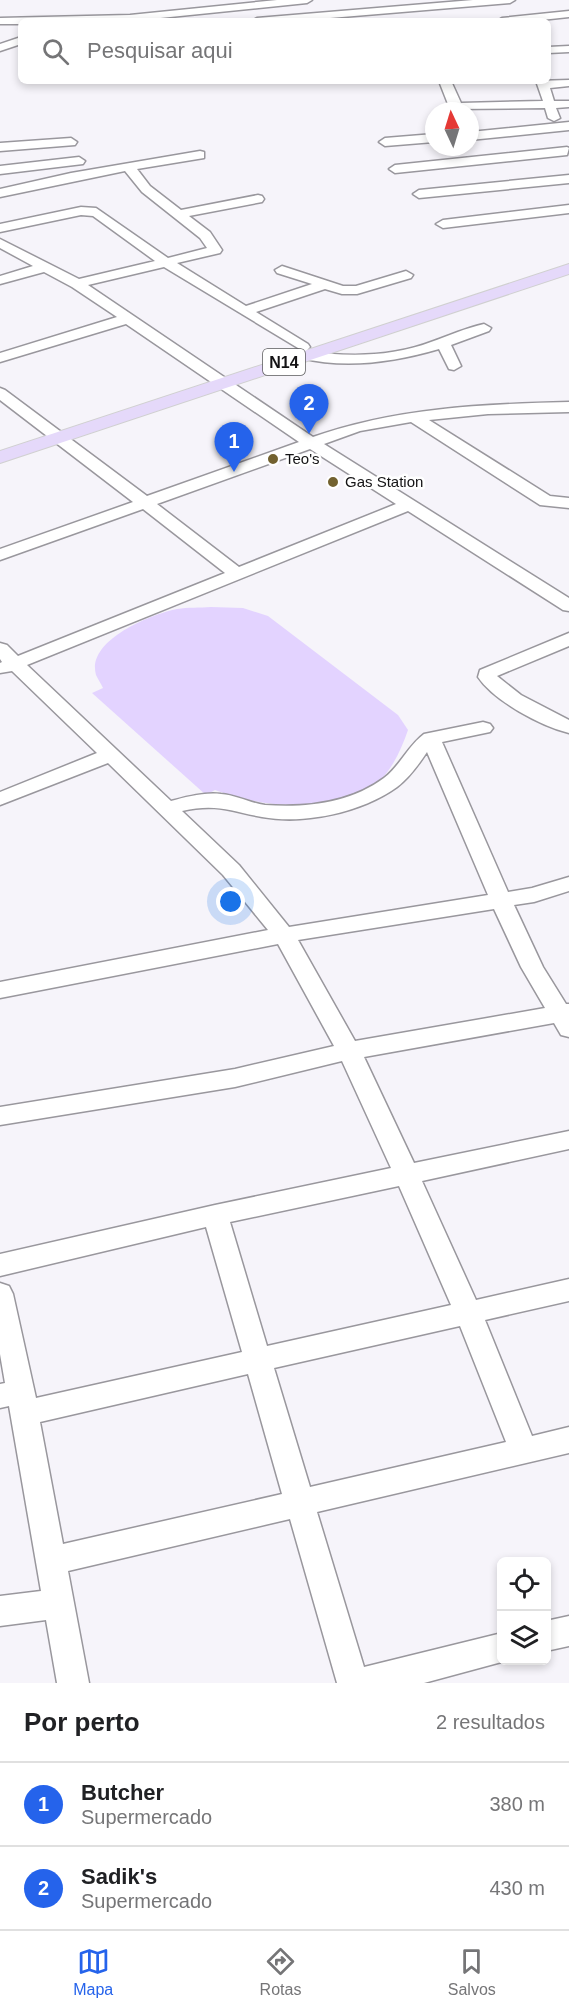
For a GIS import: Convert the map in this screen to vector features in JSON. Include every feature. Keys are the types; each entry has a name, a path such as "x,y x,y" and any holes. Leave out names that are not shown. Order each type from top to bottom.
{"main road":[{"name":"N14","path":"394,322 569,260"},
{"name":"N14","path":"0,446 55,433 394,322 569,269"},
{"name":"N14","path":"0,457 55,433"}],"street":[{"path":"130,18 212,5 308,0"},
{"path":"356,0 366,12"},
{"path":"293,18 476,1 510,0"},
{"path":"476,1 496,18"},
{"path":"530,18 569,14"},
{"path":"0,21 18,21"},
{"path":"0,48 18,41"},
{"path":"551,50 569,49"},
{"path":"551,83 569,83"},
{"path":"447,84 454,104 458,106 569,104"},
{"path":"395,169 568,152 563,126 549,105 542,84"},
{"path":"479,135 563,126"},
{"path":"385,142 425,139"},
{"path":"0,147 71,142"},
{"path":"0,193 200,155"},
{"path":"0,170 79,161"},
{"path":"77,284 215,250 205,235 181,214 146,189 128,167"},
{"path":"419,194 569,179"},
{"path":"181,214 258,199"},
{"path":"443,224 569,209"},
{"path":"0,228 81,211 96,212 167,263 304,351 334,360 407,352 484,328"},
{"path":"0,243 22,253 43,268 77,284 311,443 566,601"},
{"path":"0,280 43,268"},
{"path":"282,270 334,289 357,290 405,275"},
{"path":"244,311 324,285"},
{"path":"0,358 130,318"},
{"path":"441,343 448,351 454,366"},
{"path":"0,393 146,502 237,574"},
{"path":"0,555 356,427 412,416 569,406"},
{"path":"412,416 546,501 569,503"},
{"path":"409,505 237,574 5,660 111,755 231,870 285,935 349,1051 407,1175 468,1313 524,1451"},
{"path":"569,639 487,674 493,684 540,713 569,727"},
{"path":"167,808 207,800 220,800 264,811 334,809 391,782 423,744 431,738 483,728"},
{"path":"0,1116 235,1078 349,1051 566,1018 532,967 500,899 431,738"},
{"path":"0,799 111,755"},
{"path":"0,990 285,935 534,895 569,884"},
{"path":"0,1265 215,1215 569,1140"},
{"path":"215,1215 353,1683"},
{"path":"15,1400 259,1360 569,1290"},
{"path":"0,1294 15,1400 51,1561 73,1683"},
{"path":"51,1561 569,1440"},
{"path":"0,1611 58,1604"},
{"path":"551,1635 569,1630"},
{"path":"363,1683 497,1649"}],"shaded area":[{"path":"181,608 243,608 268,616 398,715 408,730 395,760 375,785 341,799 305,805 250,800 215,790 206,795 92,693 103,688 96,675 96,662 101,651 123,631 152,616 166,612"}],"place":[{"name":"Sadik's","path":"309,434"},
{"name":"Teo's","path":"273,459"},
{"name":"Butcher","path":"234,472"},
{"name":"Gas Station","path":"333,482"}]}
